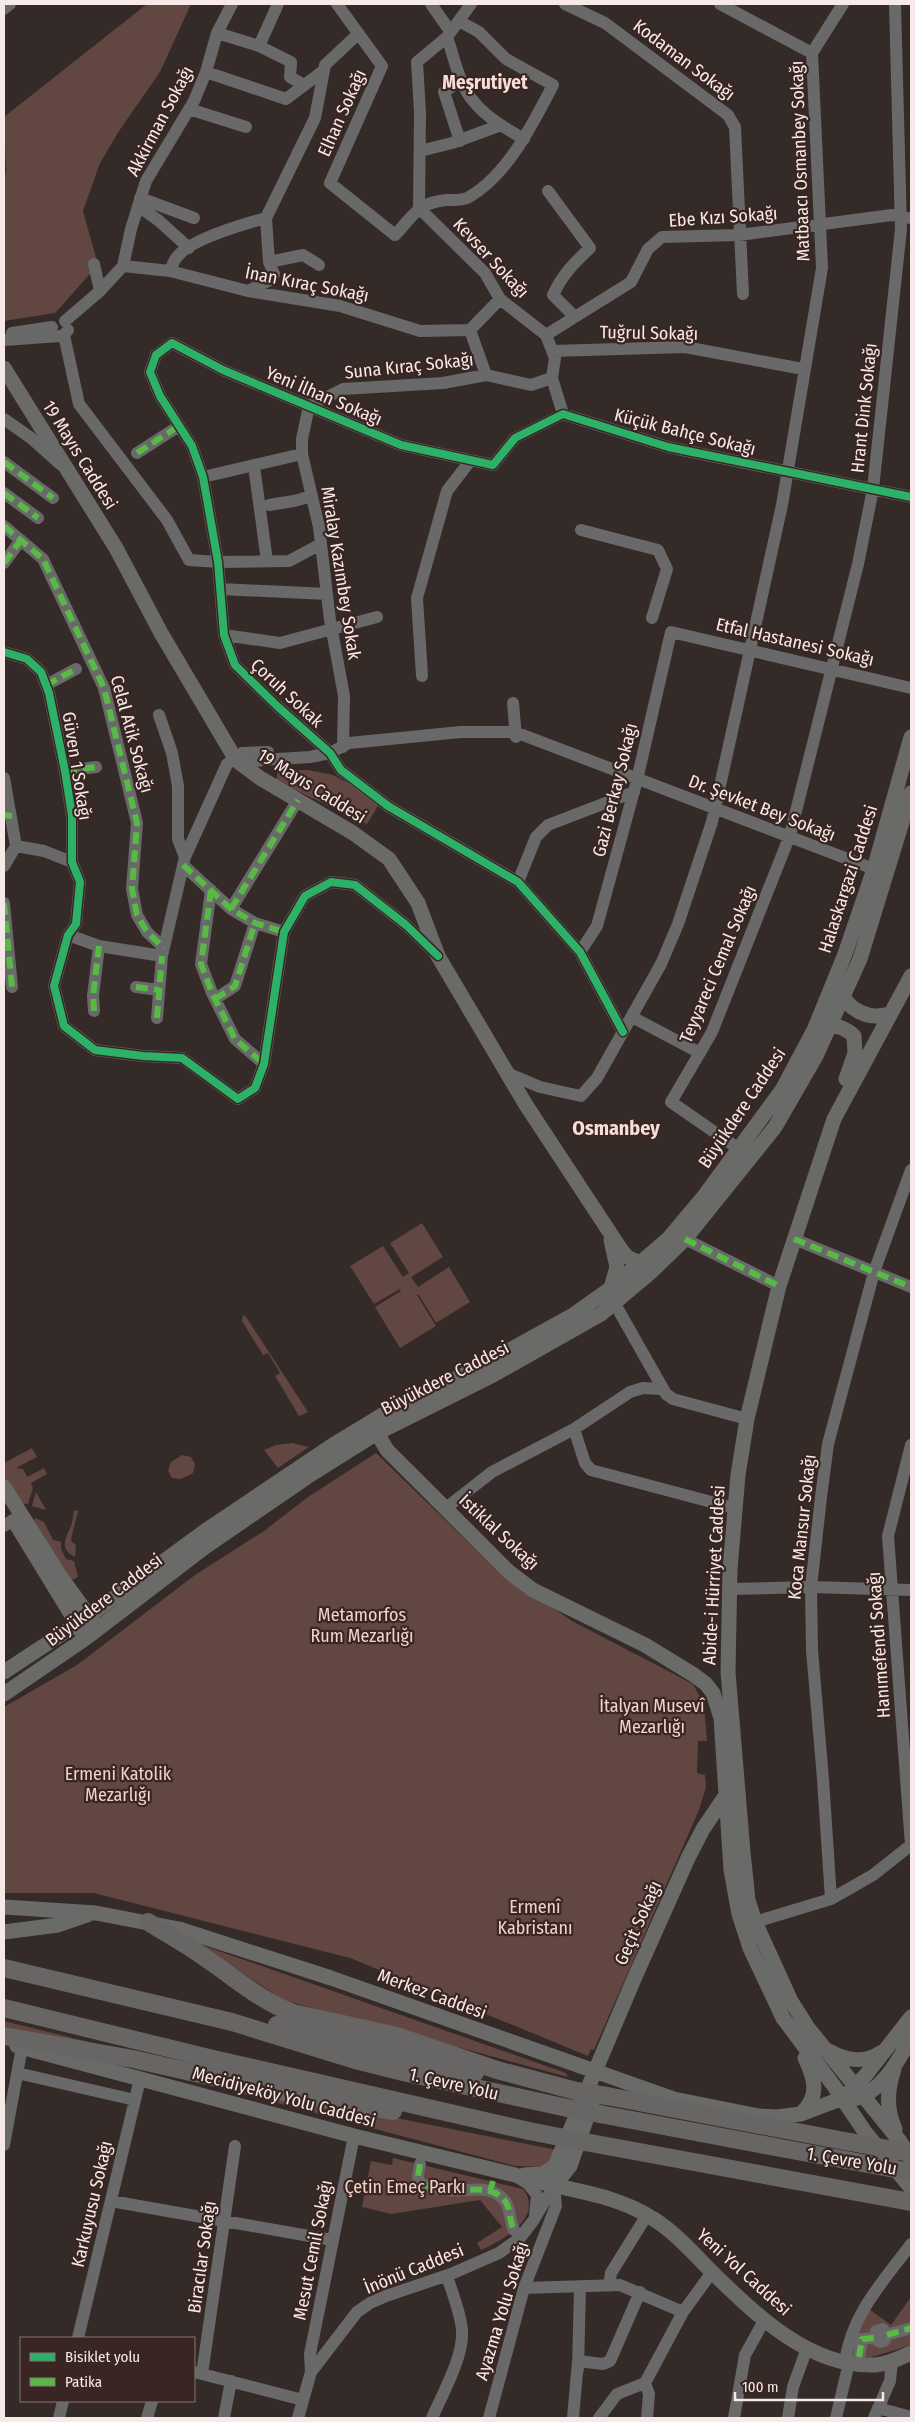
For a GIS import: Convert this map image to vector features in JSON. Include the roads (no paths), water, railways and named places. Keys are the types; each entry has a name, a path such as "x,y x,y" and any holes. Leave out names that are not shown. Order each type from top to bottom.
{"highway":[{"path":"148,1922 191,1948 264,2000 293,2014 397,2036 497,2070 576,2091"},
{"name":"1. Çevre Yolu","path":"4,1968 201,2014 355,2060 567,2108 911,2172"},
{"name":"1. Çevre Yolu","path":"4,2008 56,2022 529,2131 911,2202"},
{"path":"201,2014 249,2019 321,2034 529,2086 607,2096 850,2142 905,2146"},
{"path":"4,2036 134,2059 261,2088 455,2123 529,2131"}],"main road":[{"name":"19 Mayıs Caddesi","path":"4,368 116,548 161,633 236,760 260,778 353,833 389,859 418,902 438,956 507,1073 607,1230 627,1257 640,1263"},
{"name":"Halaskargazi Caddesi","path":"814,1030 845,954 874,869 911,737"},
{"name":"Halaskargazi Caddesi","path":"831,1025 860,959 911,793"},
{"path":"845,954 844,971 840,987 843,997 859,1012 869,1016 877,1018 889,1014"},
{"name":"Abide-i Hürriyet Caddesi","path":"911,976 834,1119 779,1286 747,1419 734,1508 728,1672 749,1924 772,1997 796,2036 843,2098 865,2132 911,2188"},
{"path":"814,1030 831,1025 850,1032 856,1041 856,1047 834,1119"},
{"name":"Büyükdere Caddesi","path":"4,1694 92,1634 247,1518 377,1433 493,1375 579,1328 615,1304 685,1240 761,1146 786,1111 831,1025"},
{"name":"Büyükdere Caddesi","path":"4,1672 83,1620 300,1465 394,1408 476,1369 573,1315 611,1288 676,1230 782,1090 814,1030"},
{"name":"19 Mayıs Caddesi","path":"607,1230 617,1267 611,1288"},
{"path":"377,1433 379,1424 394,1408"},
{"name":"İstiklal Sokağı","path":"377,1433 387,1450 509,1572 533,1590 645,1645 694,1675"},
{"path":"4,1487 92,1634"},
{"path":"4,1506 8,1523 83,1620"},
{"path":"694,1675 713,1679 728,1672"},
{"name":"Abide-i Hürriyet Caddesi","path":"694,1675 706,1684 718,1704 721,1718 728,1833 735,1892 749,1924 808,2028 905,2146 911,2158"},
{"name":"Geçit Sokağı","path":"515,2175 543,2174 555,2166 638,1970 703,1829 736,1779"},
{"path":"703,1829 719,1828 728,1833"},
{"name":"Merkez Caddesi","path":"4,1907 96,1913 148,1922 212,1938 674,2099 759,2116 777,2117 801,2114 843,2098"},
{"path":"4,1932 58,1925 96,1913"},
{"path":"859,2090 866,2076 911,2017"},
{"path":"796,2036 815,2081 813,2098 801,2114"},
{"path":"843,2098 859,2090 875,2088 895,2066 911,2038"},
{"name":"Mecidiyeköy Yolu Caddesi","path":"4,2042 354,2136 554,2186"},
{"path":"825,2049 838,2056 857,2060 871,2058 886,2049"},
{"path":"895,2066 888,2093 888,2106 905,2146"},
{"path":"554,2186 570,2166 598,2091 607,2085 629,2084"},
{"path":"843,2098 874,2108"},
{"path":"570,2166 573,2179 590,2194"},
{"name":"Yeni Yol Caddesi","path":"554,2186 621,2203 647,2215 675,2236 765,2319 813,2352 852,2359 858,2364 877,2365 911,2353"}],"street":[{"path":"4,9 10,4"},
{"name":"Akkirman Sokağı","path":"59,333 68,329 65,321 100,291 123,266 146,181 189,109 206,72 217,33 232,4"},
{"path":"259,46 278,9 278,4"},
{"path":"282,295 271,268 266,224 315,118 325,65 358,34 337,4"},
{"path":"431,4 452,30 461,80 473,102 501,125 524,139"},
{"path":"452,30 479,32 506,59 553,85 524,139 489,181 468,198 431,202 419,208 420,151 417,62 452,30 471,4"},
{"name":"Kodaman Sokağı","path":"565,4 605,23 728,115 735,127 743,294"},
{"path":"720,4 812,53"},
{"name":"Matbaacı Osmanbey Sokağı","path":"507,1073 540,1087 582,1096 597,1078 661,964 678,924 715,809 751,649 787,471 803,369 822,268 812,53 843,4"},
{"name":"Hrant Dink Sokağı","path":"790,836 858,564 873,489 901,229 906,217 895,4"},
{"path":"217,33 259,46 291,62 290,77 304,85"},
{"name":"Elhan Sokağı","path":"358,34 382,66 330,184 395,236 419,208"},
{"path":"206,72 286,99 323,72"},
{"path":"460,141 444,92 461,80"},
{"path":"189,109 246,127"},
{"path":"420,151 460,141 501,125"},
{"path":"548,191 590,248 572,265 560,280 553,295 574,317"},
{"path":"139,202 189,248"},
{"path":"139,202 194,218"},
{"name":"Kevser Sokağı","path":"419,208 485,273 500,299 546,335 553,351"},
{"name":"Ebe Kızı Sokağı","path":"546,335 632,282 648,249 662,237 739,235 821,226 892,215 906,217"},
{"path":"170,271 177,256 189,248 232,227 266,224"},
{"path":"271,268 303,255 319,265"},
{"path":"94,264 100,291"},
{"name":"İnan Kıraç Sokağı","path":"123,266 170,271 248,291 282,295 340,306 420,331 470,330"},
{"path":"248,291 268,281 271,268"},
{"path":"470,330 500,299"},
{"name":"Suna Kıraç Sokağı","path":"470,330 486,375"},
{"path":"4,333 59,333"},
{"path":"4,340 59,333"},
{"path":"59,333 79,404 167,520 189,560 218,562 289,560 321,544"},
{"name":"Çoruh Sokak","path":"172,343 156,355 150,372 160,396 192,446 203,477 218,562 224,634 235,665 277,706 330,753 341,770 388,806 518,882 580,952 622,1032"},
{"name":"Yeni İlhan Sokağı","path":"172,343 223,370 400,446 470,461"},
{"name":"Tuğrul Sokağı","path":"553,351 685,348 803,369"},
{"path":"422,676 418,598 447,490 470,461 493,465 515,438 563,414 552,378 555,358 553,351"},
{"name":"Suna Kıraç Sokağı","path":"309,406 343,389 442,383 486,375 531,385 552,378"},
{"name":"Miralay Kazımbey Sokak","path":"309,406 302,439 302,454 321,544 332,630 344,696 343,747"},
{"name":"Küçük Bahçe Sokağı","path":"563,414 668,447 911,497"},
{"path":"4,419 32,438 57,462 72,480"},
{"path":"137,453 179,426"},
{"path":"203,477 302,454"},
{"path":"4,462 53,498"},
{"path":"254,466 267,561"},
{"path":"4,493 38,518"},
{"path":"269,505 312,496"},
{"name":"Celal Atik Sokağı","path":"4,526 43,559 104,688 137,823 132,889 137,915 147,932 163,952"},
{"path":"581,530 658,550 667,569 652,618"},
{"path":"4,563 21,540"},
{"path":"220,589 327,594"},
{"path":"224,634 280,643 377,617"},
{"name":"Etfal Hastanesi Sokağı","path":"672,632 911,688"},
{"name":"Gazi Berkay Sokağı","path":"580,952 597,926 636,786 672,632"},
{"name":"Güven 1 Sokağı","path":"4,652 27,659 41,672 46,685 65,771 72,816 72,862 80,882 76,924 68,935 54,986 64,1026 95,1050 143,1056 182,1058 238,1099 255,1088 264,1064"},
{"path":"46,685 76,669"},
{"path":"513,704 516,735"},
{"path":"159,714 173,761 178,786 178,839 184,861 231,909 255,923 284,932"},
{"name":"Dr. Şevket Bey Sokağı","path":"236,760 246,763 330,753 349,743 461,732 516,735 636,786 715,809 874,869"},
{"path":"157,1018 163,952 184,861 227,764 236,760"},
{"path":"65,771 96,767"},
{"path":"4,778 8,816 16,846 4,866"},
{"path":"518,882 536,837 548,825 636,786"},
{"path":"231,909 298,800"},
{"name":"Teyyareci Cemal Sokağı","path":"739,1149 671,1102 712,1032 790,836"},
{"path":"16,846 44,851 72,862"},
{"path":"264,1064 284,932 305,896 331,882 355,885 406,925 438,956"},
{"path":"211,890 201,964 215,999 235,1039 264,1064"},
{"path":"4,903 12,987"},
{"path":"215,999 236,986 255,923"},
{"path":"68,935 99,946 163,952"},
{"path":"94,1011 93,996 99,946"},
{"path":"136,987 160,990"},
{"path":"632,1017 700,1053"},
{"name":"Koca Mansur Sokağı","path":"831,1899 812,1650 811,1587 828,1444 874,1272 911,1170"},
{"path":"794,1239 911,1287"},
{"path":"685,1240 779,1286"},
{"path":"615,1304 661,1389 673,1399 747,1419"},
{"path":"446,1508 492,1472 574,1429 630,1392 643,1388 661,1389"},
{"path":"574,1429 585,1463 591,1470 734,1508"},
{"name":"Hanımefendi Sokağı","path":"911,1445 888,1536 911,1845"},
{"path":"730,1589 811,1587 911,1590"},
{"path":"749,1924 831,1899 873,1875 911,1845"},
{"path":"4,2145 22,2047"},
{"path":"17,2072 135,2100"},
{"name":"Karkuyusu Sokağı","path":"78,2337 140,2078"},
{"name":"Mesut Cemil Sokağı","path":"311,2372 310,2354 354,2136"},
{"name":"Biracılar Sokağı","path":"198,2373 225,2221 235,2146"},
{"path":"420,2164 418,2176 420,2184 451,2190 492,2186 508,2205 510,2222 514,2230"},
{"path":"515,2175 528,2184 537,2195 537,2210 534,2221"},
{"name":"İnönü Caddesi","path":"298,2418 311,2372 358,2312 370,2303 447,2276 499,2253 520,2238 534,2221 554,2186"},
{"name":"Ayazma Yolu Sokağı","path":"489,2418 524,2288 556,2206 554,2186"},
{"path":"111,2202 332,2240"},
{"path":"610,2286 611,2273 647,2215"},
{"path":"852,2359 848,2343 860,2313 911,2244"},
{"path":"599,2418 617,2394 644,2384 683,2312 712,2272"},
{"path":"432,2418 460,2350 462,2334 461,2323 447,2276"},
{"path":"524,2288 620,2285 683,2312"},
{"path":"573,2418 578,2401 580,2287"},
{"path":"578,2361 603,2364 610,2360 640,2292"},
{"path":"734,2418 745,2355 765,2319"},
{"path":"836,2418 848,2367 862,2338 874,2338 876,2331 879,2329 883,2329 887,2335 911,2328"},
{"path":"788,2418 793,2388 807,2348"},
{"path":"892,2361 890,2381 876,2413 911,2417"},
{"path":"198,2373 303,2400"},
{"path":"224,2418 231,2381"},
{"path":"644,2384 649,2394 647,2418"},
{"path":"59,2418 63,2402"},
{"path":"147,2418 152,2402"}],"district":[{"name":"Meşrutiyet","path":"485,82"},
{"name":"Osmanbey","path":"616,1128"}],"park label":[{"name":"Metamorfos Rum Mezarlığı","path":"362,1625"},
{"name":"İtalyan Musevî Mezarlığı","path":"652,1716"},
{"name":"Ermeni Katolik Mezarlığı","path":"118,1784"},
{"name":"Ermenî Kabristanı","path":"535,1917"},
{"name":"Çetin Emeç Parkı","path":"405,2187"}]}
